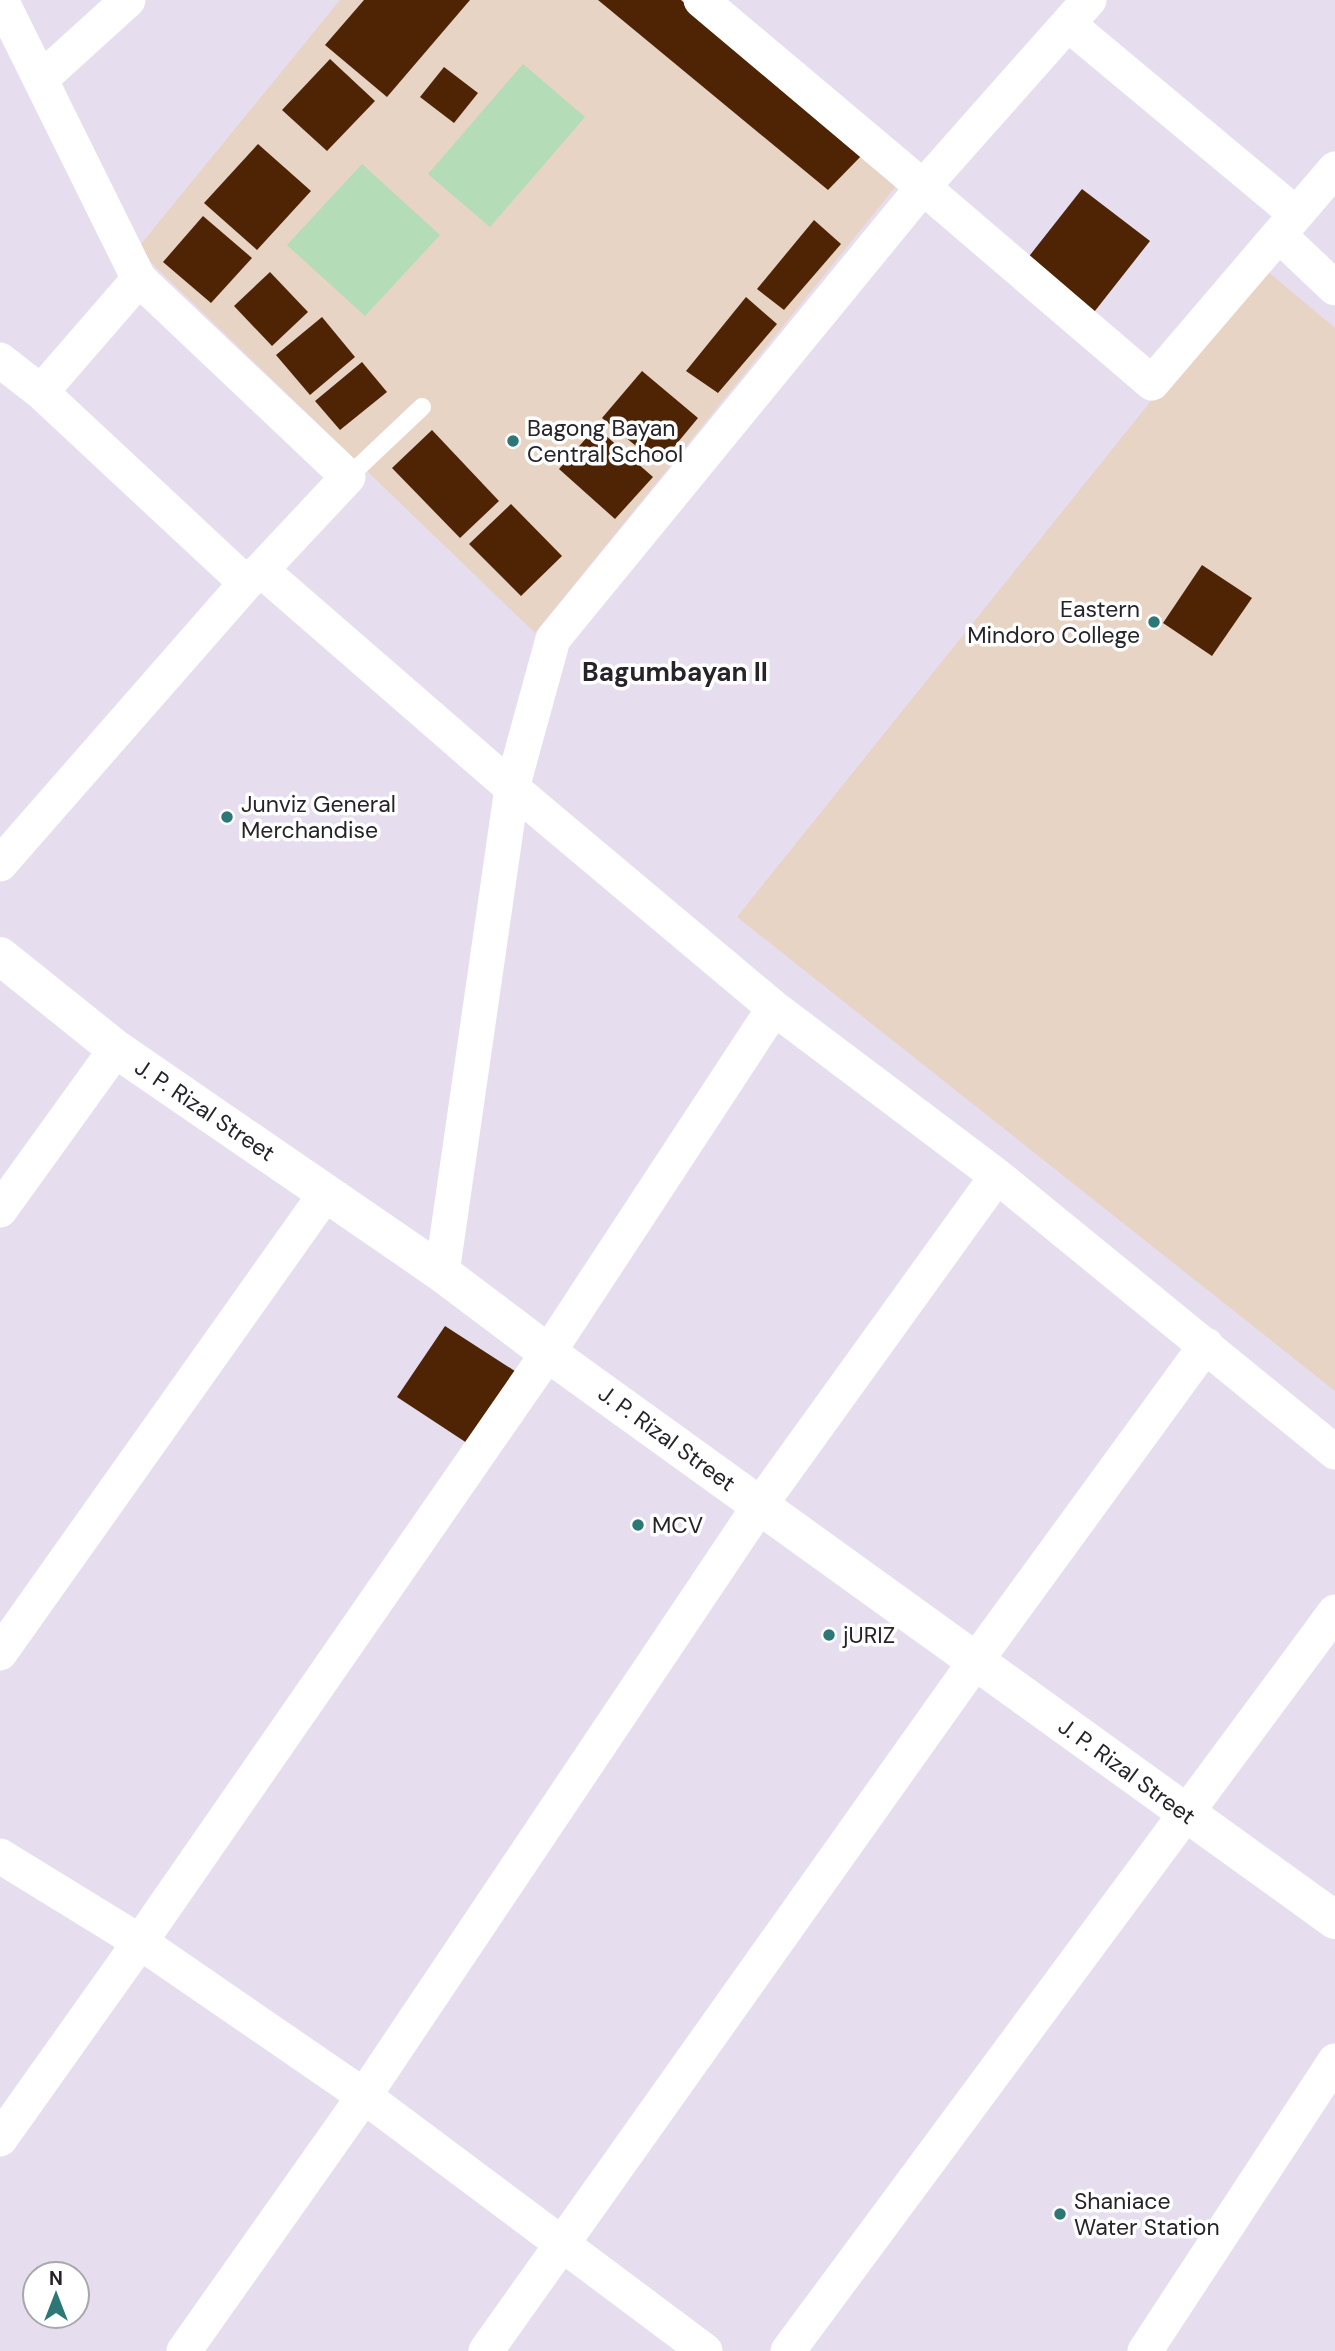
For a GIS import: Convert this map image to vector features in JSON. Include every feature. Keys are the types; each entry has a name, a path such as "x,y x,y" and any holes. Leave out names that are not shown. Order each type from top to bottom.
{"main road":[{"name":"J. P. Rizal Street","path":"0,957 116,1049 442,1273 548,1353 1335,1920"}],"street":[{"path":"0,864 253,577 348,477 139,279 1,0"},
{"path":"41,79 128,0"},
{"path":"701,0 1152,383 1335,169"},
{"path":"442,1273 512,788 553,639 923,187 1078,12 1287,225 1335,288"},
{"path":"41,392 139,279"},
{"path":"0,360 41,392 253,577 512,788 774,1009 997,1176 1335,1452"},
{"path":"0,2139 140,1942 548,1353 774,1009"},
{"path":"0,1210 116,1049"},
{"path":"184,2351 364,2096 760,1505 997,1176"},
{"path":"0,1653 326,1193"},
{"path":"486,2351 975,1662 1206,1345"},
{"path":"788,2351 1335,1612"},
{"path":"0,1856 140,1942 364,2096 705,2351"},
{"path":"1145,2351 1335,2061"}],"lane":[{"path":"348,477 422,407"}],"shaded area":[{"name":"Bagong Bayan Central School","path":"340,0 674,0 901,180 535,633 137,249"},
{"name":"Eastern Mindoro College","path":"1260,265 1335,328 1335,1391 737,917"}],"green space":[{"path":"523,64 585,117 490,227 428,174"},
{"path":"362,164 440,235 365,316 287,245"}],"building":[{"path":"364,0 470,0 387,97 325,45"},
{"path":"598,0 681,0 865,152 828,190"},
{"path":"330,59 375,101 327,151 282,110"},
{"path":"444,67 478,93 454,123 420,97"},
{"path":"258,144 311,191 257,250 204,203"},
{"path":"1082,189 1150,241 1091,316 1023,264"},
{"path":"203,216 252,258 211,303 163,262"},
{"path":"814,220 841,244 784,310 757,289"},
{"path":"270,272 308,312 272,346 234,306"},
{"path":"746,297 777,324 718,393 686,371"},
{"path":"322,317 355,357 310,395 276,355"},
{"path":"362,362 387,392 340,430 315,401"},
{"path":"642,371 698,418 659,465 602,418"},
{"path":"596,427 653,477 615,519 559,469"},
{"path":"432,430 499,501 460,538 392,468"},
{"path":"511,504 562,556 521,596 469,544"},
{"path":"1202,565 1252,598 1212,656 1163,623"},
{"path":"445,1326 521,1375 473,1447 397,1397"}],"place":[{"name":"Bagong Bayan Central School","path":"513,441"},
{"name":"Eastern Mindoro College","path":"1154,622"},
{"name":"Junviz General Merchandise","path":"227,817"},
{"name":"MCV","path":"638,1525"},
{"name":"jURIZ","path":"829,1635"},
{"name":"Shaniace Water Station","path":"1060,2214"}],"district":[{"name":"Bagumbayan II","path":"675,672"}]}
